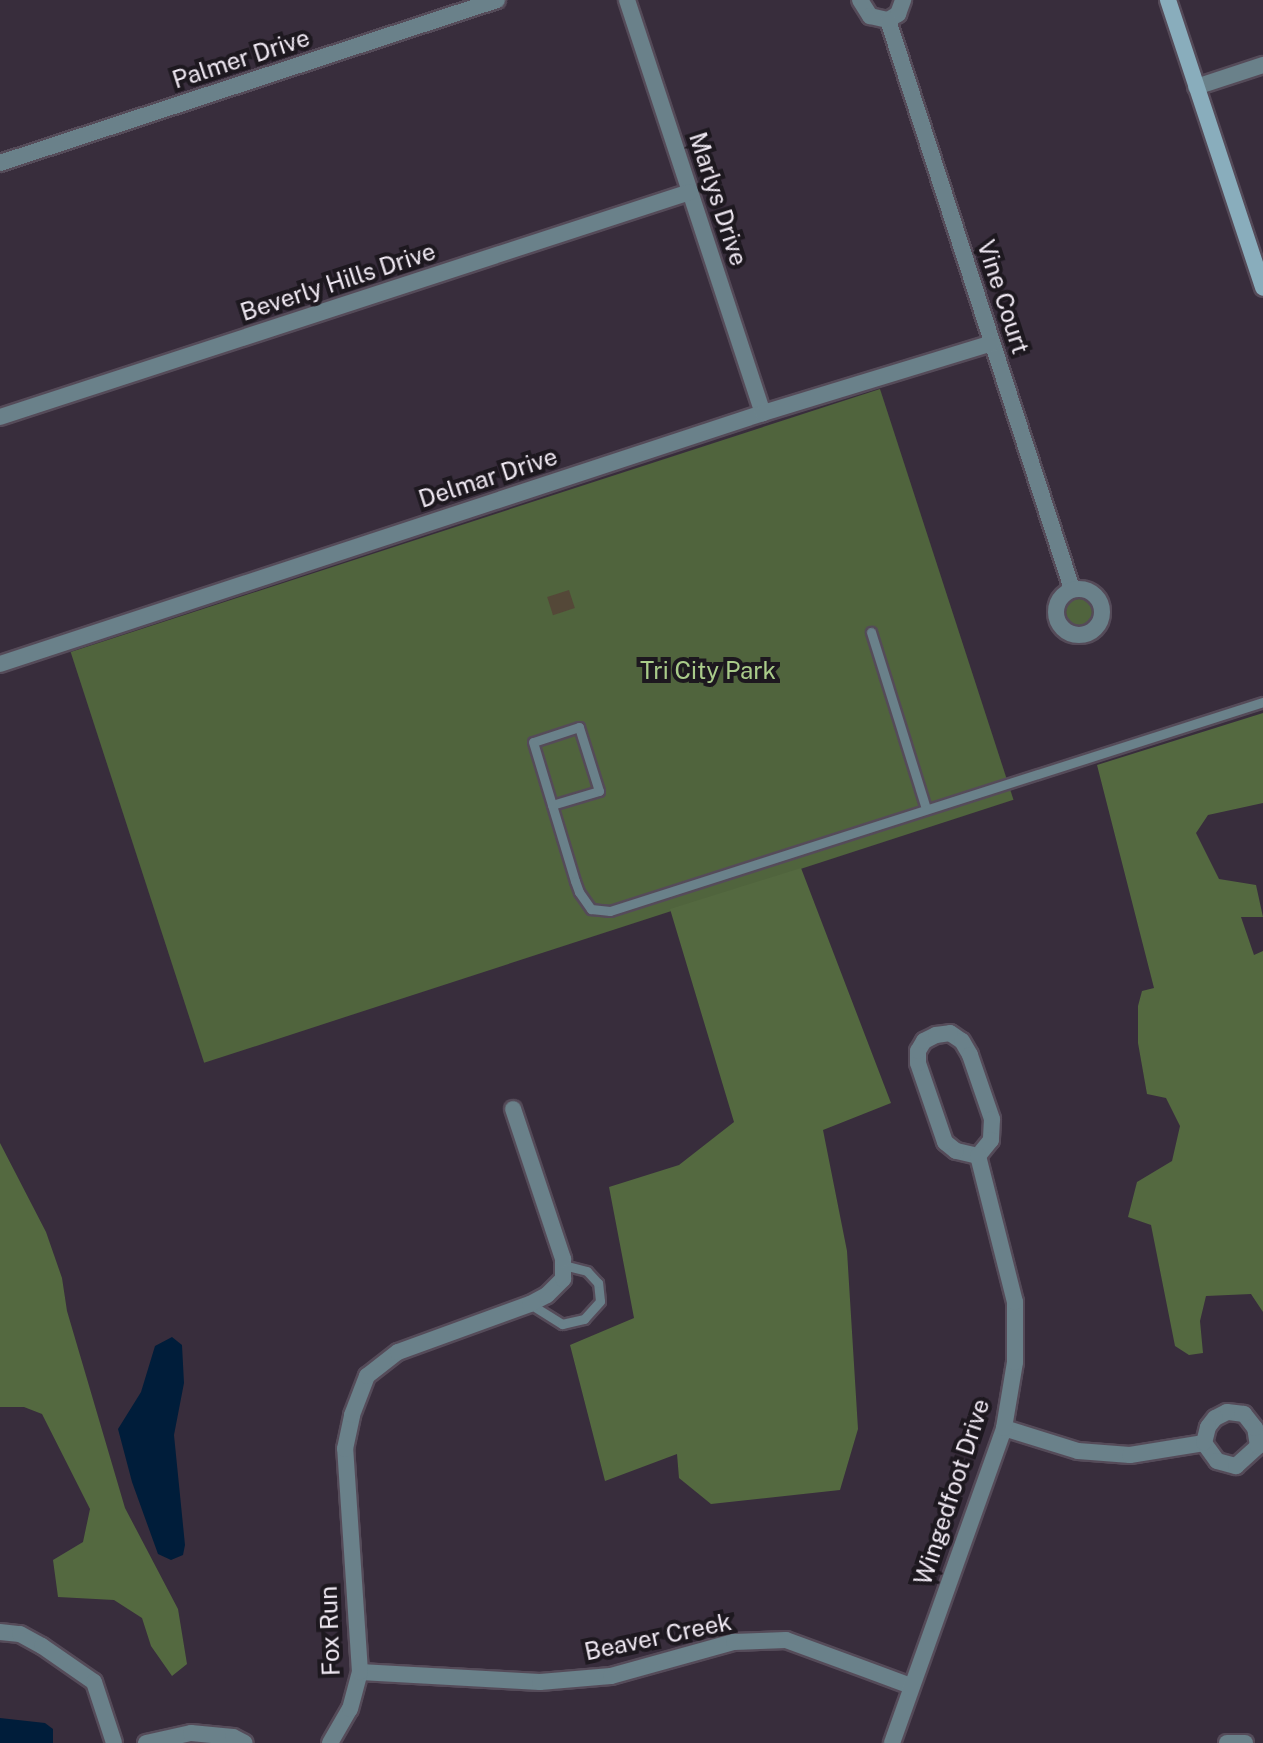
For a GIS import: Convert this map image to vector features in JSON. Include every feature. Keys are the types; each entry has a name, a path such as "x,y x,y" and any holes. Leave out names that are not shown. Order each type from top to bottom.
{"street":[{"name":"Palmer Drive","path":"0,163 497,0"},
{"name":"Marlys Drive","path":"627,0 763,413"},
{"path":"860,0 870,16 888,20 898,14 903,0"},
{"path":"1168,0 1263,288"},
{"name":"Vine Court","path":"888,20 1072,589"},
{"path":"1196,87 1263,65"},
{"name":"Beverly Hills Drive","path":"0,417 690,192"},
{"name":"Delmar Drive","path":"0,664 763,413 992,343"},
{"path":"950,1033 962,1041 970,1055 992,1119 991,1140 978,1156 956,1151 945,1142 918,1063 918,1051 924,1041 936,1035 950,1033"},
{"path":"513,1109 563,1265"},
{"name":"Wingedfoot Drive","path":"892,1743 1004,1428 1015,1362 1015,1302 978,1156"},
{"name":"Fox Run","path":"330,1743 350,1709 360,1672 345,1449 352,1415 367,1376 398,1352 547,1295 563,1279 563,1265"},
{"path":"1004,1428 1078,1451 1130,1455 1204,1443"},
{"path":"0,1632 20,1634 94,1682 114,1743"},
{"name":"Beaver Creek","path":"360,1672 540,1682 611,1676 734,1642 786,1640 911,1686"},
{"path":"146,1743 191,1733 233,1737 245,1743"},
{"path":"1227,1743 1245,1743"}],"lane":[{"path":"871,632 926,809"},
{"path":"552,805 599,791 579,727 533,742 552,805 579,892 585,903 599,912 1263,702"},
{"path":"530,1304 562,1324 584,1319 600,1301 598,1283 587,1271 563,1265"}],"green space":[{"name":"Tri City Park","path":"880,389 1013,800 204,1063 71,652"},
{"path":"1079,599 1088,603 1092,612 1088,621 1079,625 1070,621 1066,612 1070,603"},
{"path":"1263,713 1263,803 1208,815 1196,833 1219,879 1256,885 1263,917 1241,917 1254,955 1263,951 1263,1312 1251,1294 1206,1296 1200,1321 1203,1353 1189,1355 1175,1346 1151,1225 1128,1217 1137,1182 1172,1161 1180,1126 1166,1098 1147,1094 1138,1043 1138,1006 1142,991 1154,988 1097,765"},
{"path":"801,868 891,1103 823,1130 847,1251 858,1429 840,1490 711,1504 679,1478 677,1454 605,1481 570,1345 634,1318 609,1187 679,1165 734,1122 670,909"},
{"path":"0,1143 46,1232 62,1278 67,1311 125,1508 178,1609 187,1664 172,1676 151,1646 142,1618 114,1600 58,1597 53,1560 83,1542 90,1509 42,1414 24,1407 0,1407"}],"water":[{"path":"172,1337 182,1345 184,1383 174,1435 185,1545 183,1555 171,1560 158,1554 132,1482 118,1429 141,1392 155,1346"},
{"path":"0,1718 45,1723 53,1729 53,1743 0,1743"}],"building":[{"path":"569,590 575,608 553,615 547,597"}]}
